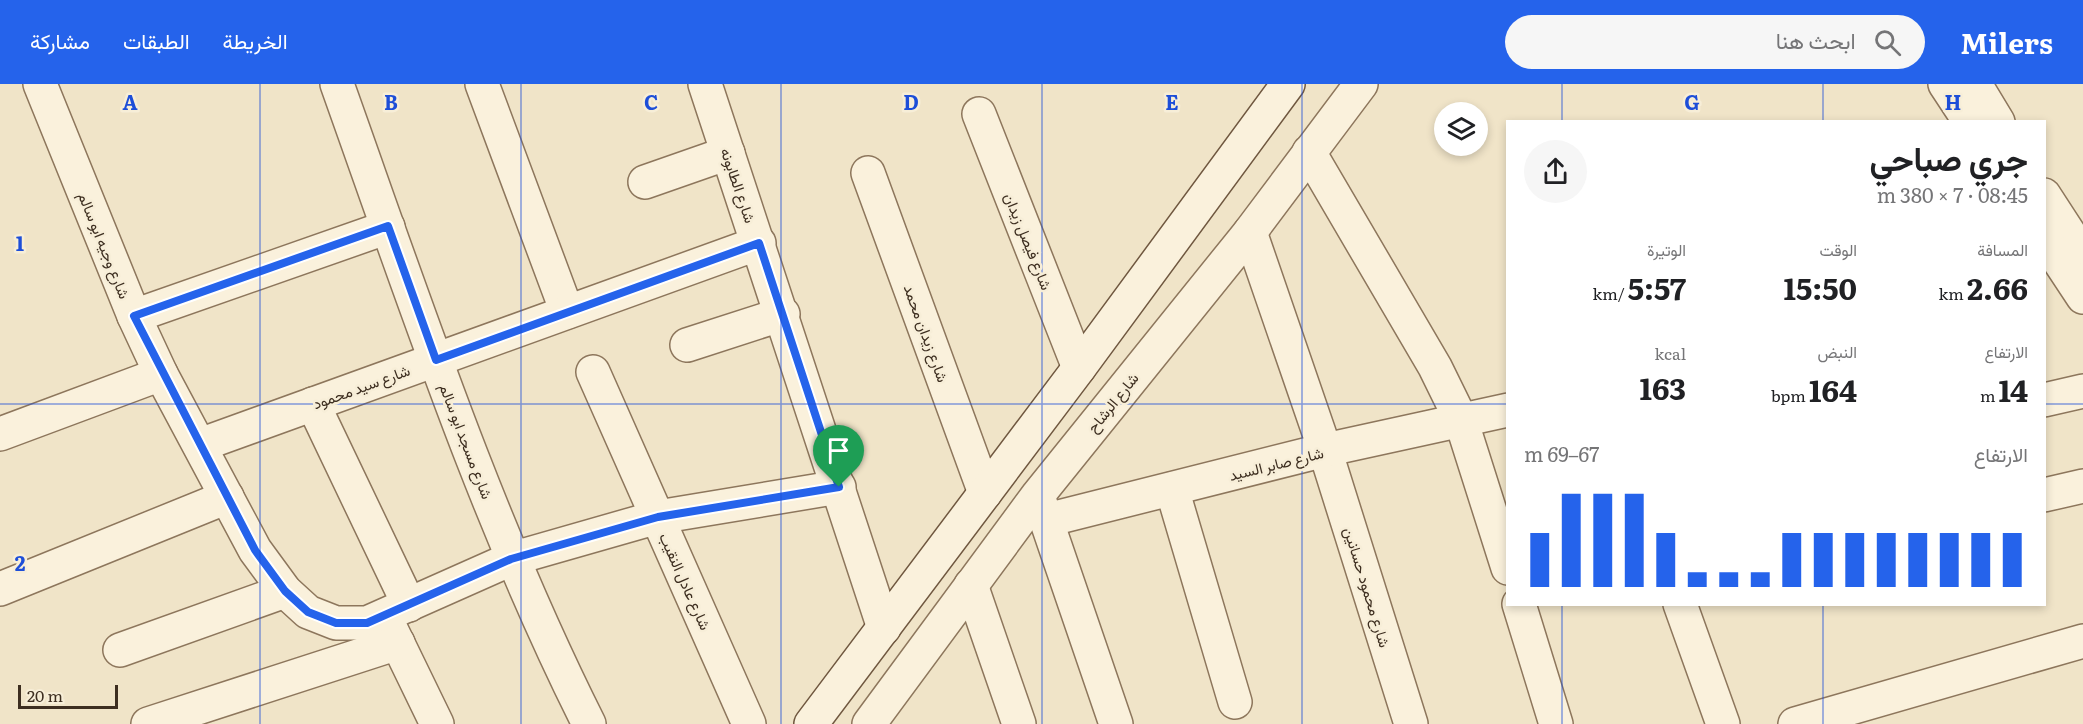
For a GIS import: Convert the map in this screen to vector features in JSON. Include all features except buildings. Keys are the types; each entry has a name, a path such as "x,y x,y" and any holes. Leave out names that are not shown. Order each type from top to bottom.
{"street":[{"name":"شارع وجيه ابو سالم","path":"40,84 134,316 161,374 255,550 285,591 308,612 336,623 397,622 511,559 658,517 839,487"},
{"name":"شارع مسجد ابو سالم","path":"337,84 436,360 511,559 589,724"},
{"path":"482,84 567,312"},
{"name":"شارع الطابونه","path":"705,84 783,314 884,628"},
{"path":"811,724 1079,368 1288,84"},
{"name":"شارع الرشاح","path":"869,724 971,585 1042,507 1361,84"},
{"path":"1946,84 1969,120"},
{"path":"1975,84 1997,120"},
{"name":"شارع فيصل زيدان","path":"978,114 1079,368"},
{"path":"1309,152 1435,367 1461,420 1506,562"},
{"path":"645,182 728,153"},
{"name":"شارع زيدان محمد","path":"868,174 985,493"},
{"path":"2046,198 2083,255"},
{"path":"134,316 388,226"},
{"name":"شارع محمود حسانين","path":"1250,232 1325,450 1411,724"},
{"path":"2046,240 2083,297"},
{"name":"شارع سيد محمود","path":"200,445 759,243"},
{"path":"687,345 783,314"},
{"name":"شارع عادل النقيب","path":"593,372 749,724"},
{"path":"0,434 161,374"},
{"path":"2046,400 2083,391"},
{"path":"313,404 437,724"},
{"name":"شارع صابر السيد","path":"1042,507 1172,489 1325,450 1506,410"},
{"path":"2046,495 2083,486"},
{"path":"1172,489 1235,702"},
{"path":"0,589 227,497"},
{"path":"1042,507 1116,724"},
{"path":"971,585 1018,724"},
{"path":"120,650 285,591"},
{"path":"1520,606 1556,724"},
{"path":"1681,606 1723,724"},
{"path":"148,724 397,622"},
{"path":"1795,724 2083,641"}],"route":[{"path":"388,226 436,360 759,243 839,487 658,517 511,559 367,623 336,623 308,612 285,591 255,550 161,374 134,316 388,226"}]}
